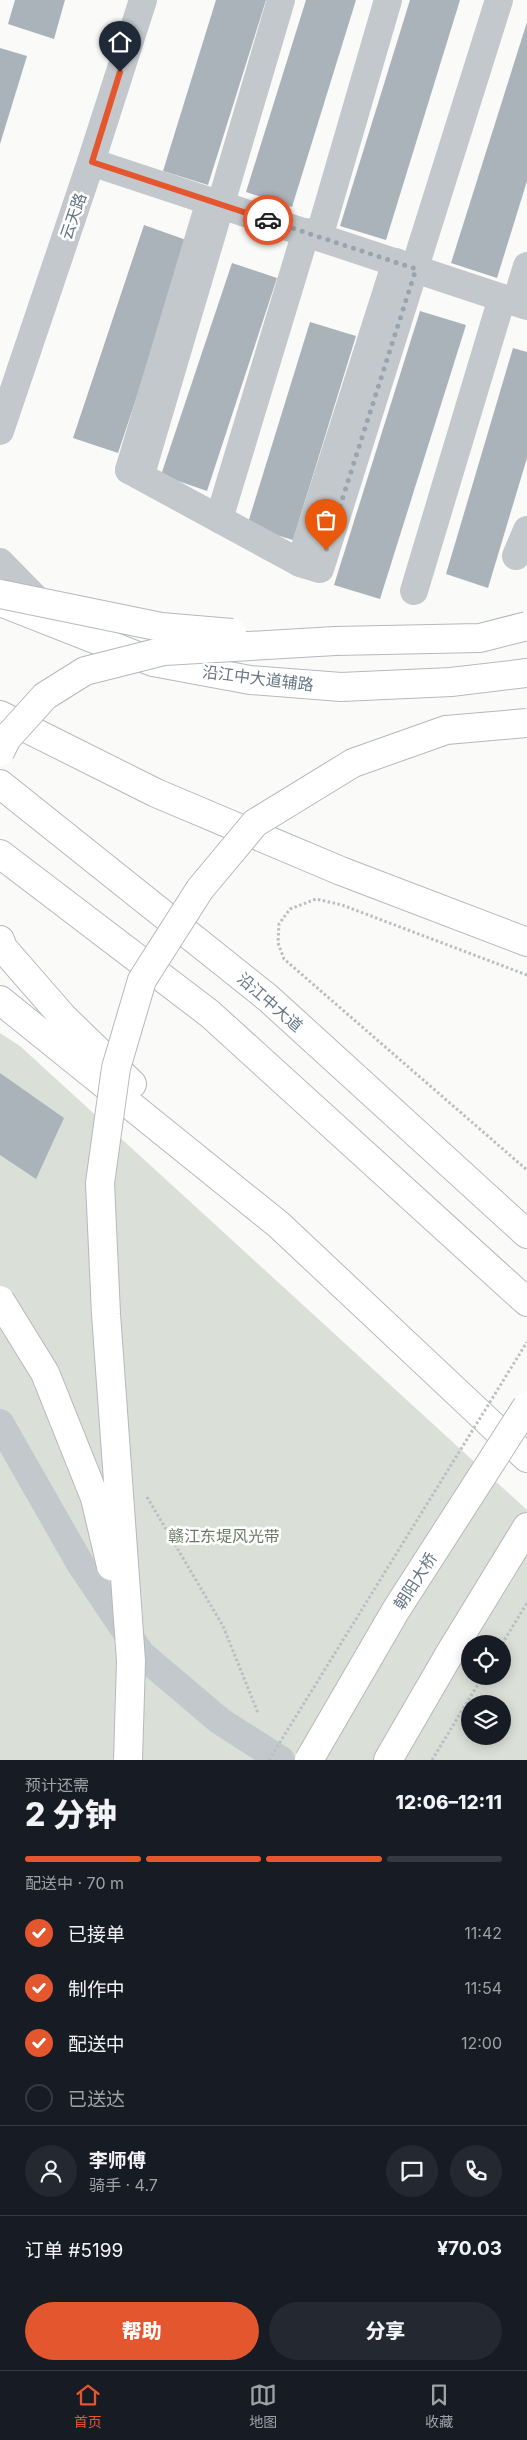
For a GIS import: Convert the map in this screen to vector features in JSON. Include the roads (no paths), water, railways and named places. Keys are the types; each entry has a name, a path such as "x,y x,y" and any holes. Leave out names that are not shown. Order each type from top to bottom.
{"main road":[{"path":"0,594 161,627 336,641"},
{"name":"沿江中大道辅路","path":"0,602 153,662 250,680 341,687 451,682 527,673"},
{"path":"0,752 8,738 45,696 85,671 164,651 336,641 480,638 527,626"},
{"path":"0,715 156,793 340,871 527,942"},
{"path":"128,1760 131,1661 106,1314 100,1183 116,1068 142,980 200,889 255,823 353,763 446,730 527,723"},
{"name":"沿江中大道","path":"0,784 268,998 527,1234"},
{"path":"0,854 210,1014 527,1302"},
{"path":"2,944 63,1017 279,1225 527,1458"},
{"path":"0,1000 279,1225"},
{"path":"0,1300 45,1372 95,1498 131,1661"},
{"name":"朝阳大桥","path":"309,1760 396,1610 527,1406"},
{"path":"388,1760 450,1653 527,1527"}],"street":[{"name":"云天路","path":"0,431 92,162 143,0"},
{"path":"221,205 281,0"},
{"path":"293,0 128,470 300,562 415,268 516,0"},
{"path":"218,519 388,0"},
{"path":"415,268 499,0"},
{"path":"92,162 515,302"},
{"path":"414,591 527,266"},
{"path":"527,530 516,556 527,540"},
{"path":"0,562 63,627"},
{"path":"0,1423 81,1566 141,1654 220,1721 280,1753"}],"park label":[{"name":"赣江东堤风光带","path":"224,1536"}]}
